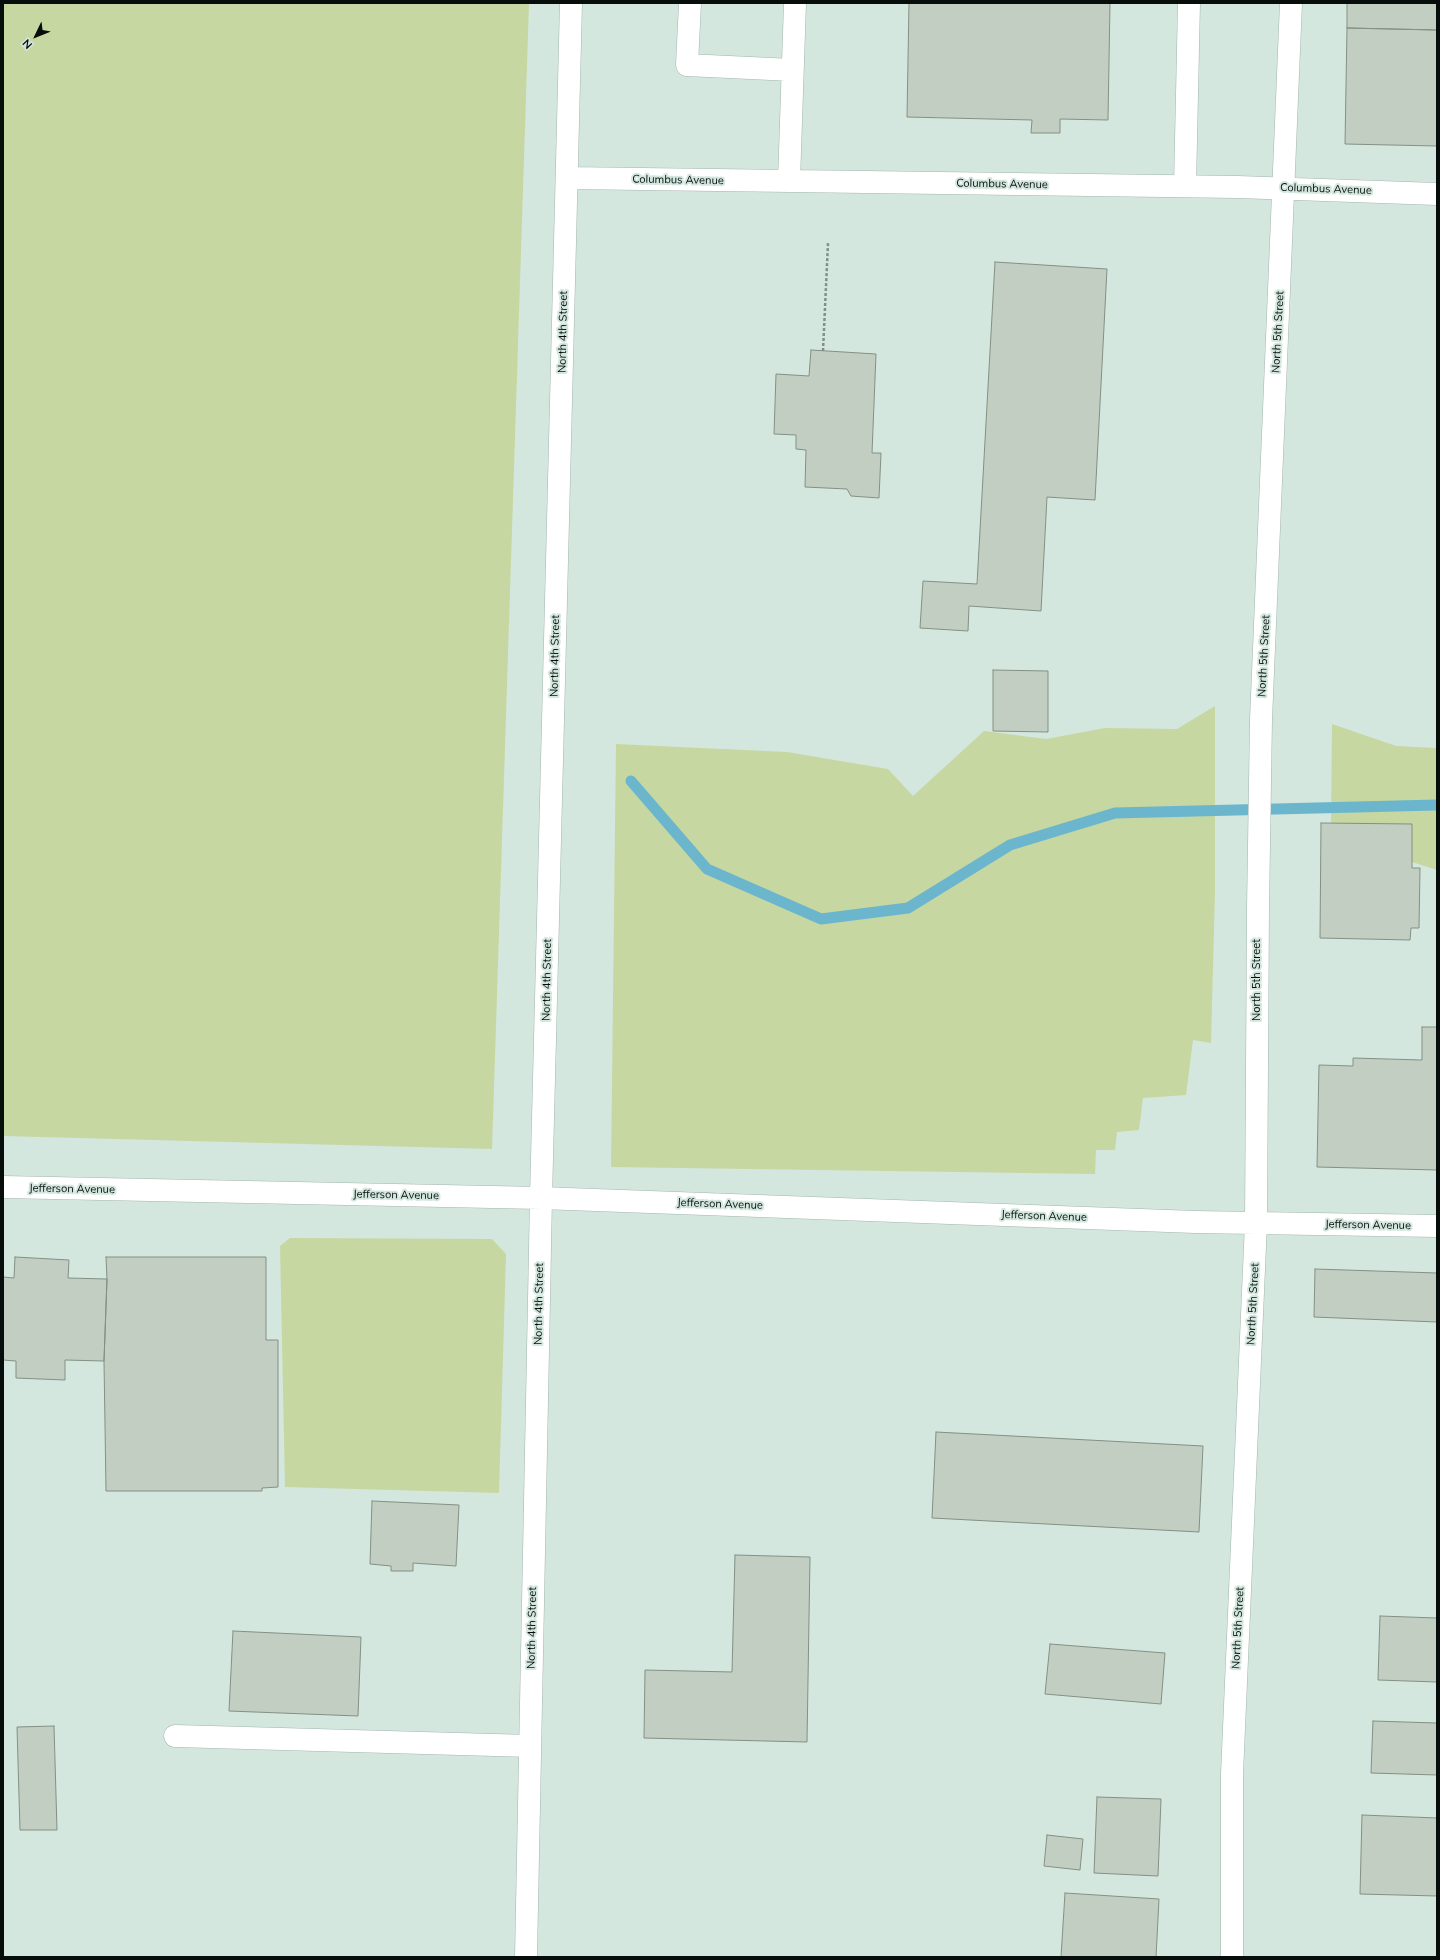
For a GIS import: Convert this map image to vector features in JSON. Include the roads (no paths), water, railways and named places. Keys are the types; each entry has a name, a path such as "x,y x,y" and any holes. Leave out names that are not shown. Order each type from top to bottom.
{"street":[{"name":"North 4th Street","path":"526,1957 542,1198 571,3"},
{"path":"690,3 687,65 792,70"},
{"path":"789,181 795,3"},
{"path":"1185,186 1189,3"},
{"name":"North 5th Street","path":"1232,1957 1232,1774 1256,1223 1261,720 1292,3"},
{"name":"Columbus Avenue","path":"567,178 1185,186 1437,194"},
{"name":"Jefferson Avenue","path":"3,1187 542,1198 1256,1223 1437,1226"},
{"path":"175,1736 530,1746"}],"waterway":[{"path":"631,781 707,869 821,919 908,908 1010,845 1115,813 1437,805"}]}
